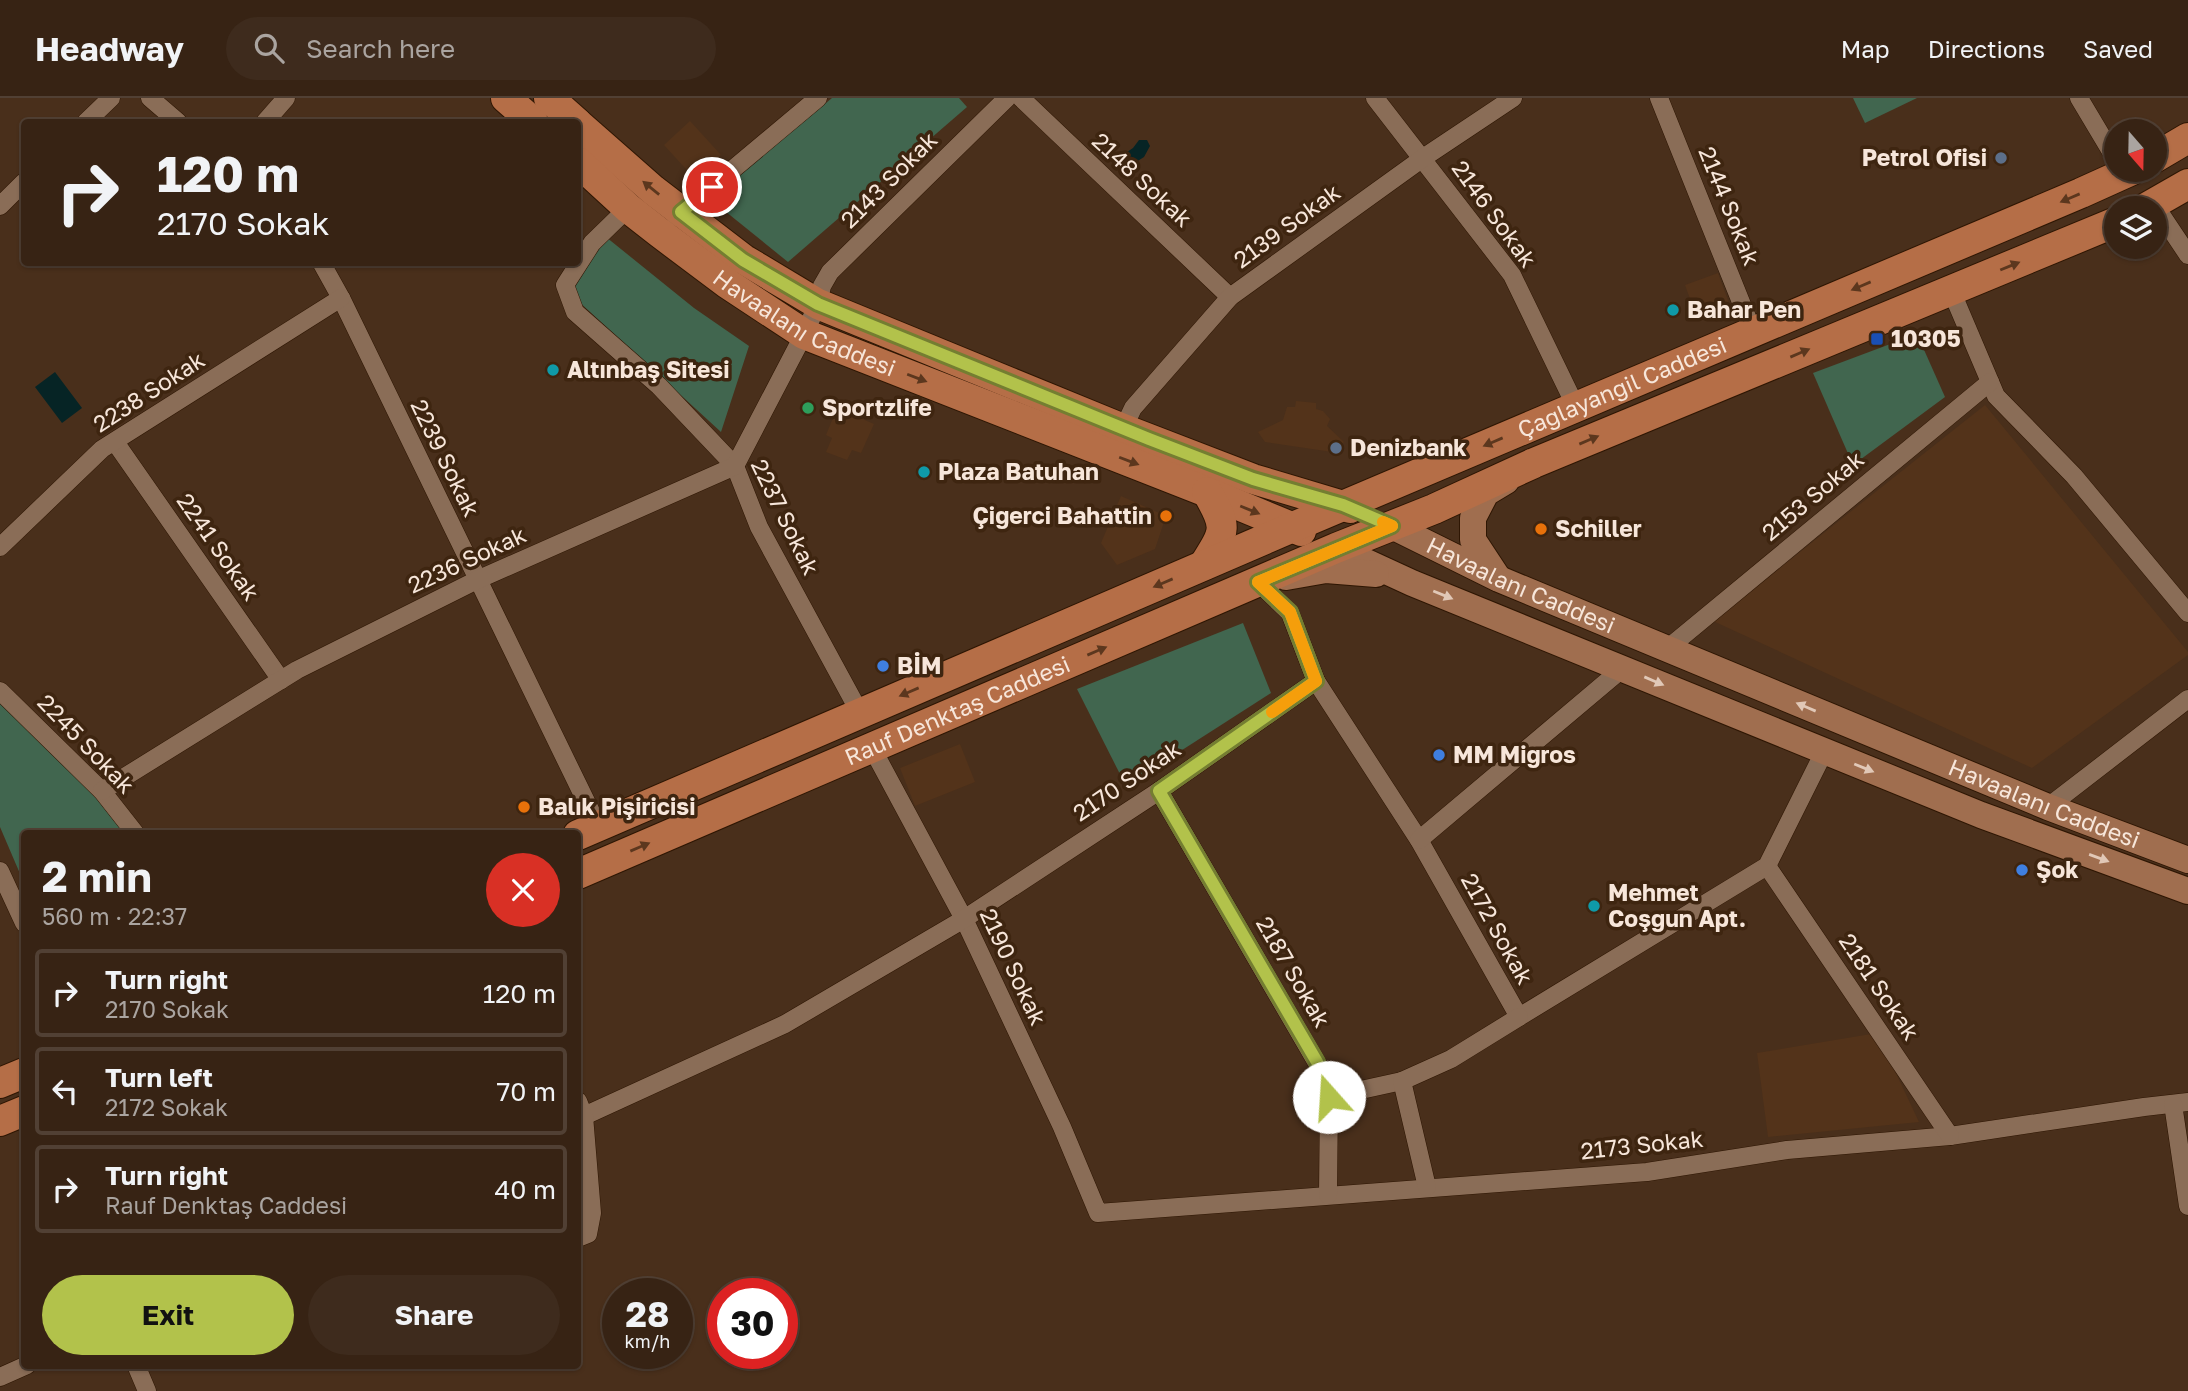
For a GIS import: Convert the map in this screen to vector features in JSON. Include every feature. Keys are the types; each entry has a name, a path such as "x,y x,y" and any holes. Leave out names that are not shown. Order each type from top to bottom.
{"main road":[{"path":"506,98 530,119"},
{"name":"Havaalanı Caddesi","path":"548,98 572,119"},
{"name":"Havaalanı Caddesi","path":"581,127 644,183 743,260 818,304 1124,429 1254,479 1343,505 1392,526"},
{"path":"2167,150 2188,138"},
{"name":"Havaalanı Caddesi","path":"581,165 660,233 728,284 804,334 1207,492 1293,527 1336,548"},
{"name":"Çağlayangil Caddesi","path":"1293,527 1753,332 2104,176"},
{"path":"2167,196 2188,184"},
{"name":"Çağlayangil Caddesi","path":"1336,548 2104,227"},
{"path":"1254,479 1352,483 1408,478"},
{"path":"1204,565 1217,545 1223,528 1219,512 1207,492"},
{"name":"Rauf Denktaş Caddesi","path":"588,830 1293,527"},
{"name":"Rauf Denktaş Caddesi","path":"581,873 1336,548"},
{"path":"0,1083 21,1074"},
{"path":"0,1121 21,1112"}],"street":[{"path":"89,119 111,98"},
{"path":"150,98 174,119"},
{"path":"268,119 286,98"},
{"path":"660,233 681,212 818,98"},
{"name":"2143 Sokak","path":"804,334 818,304 822,286 831,272 1007,98"},
{"name":"2148 Sokak","path":"1021,98 1230,297"},
{"name":"2146 Sokak","path":"1375,98 1511,275 1576,407"},
{"name":"2139 Sokak","path":"1124,429 1133,408 1230,297 1423,158 1513,98"},
{"name":"2144 Sokak","path":"1659,98 1753,332"},
{"path":"2078,98 2104,138"},
{"path":"0,206 21,185"},
{"name":"2237 Sokak","path":"581,260 592,243 628,208"},
{"path":"2167,228 2188,255"},
{"name":"2239 Sokak","path":"323,266 477,580 588,830"},
{"name":"2237 Sokak","path":"577,266 565,285 575,313 659,386 735,466 759,527 860,713"},
{"path":"1951,290 1996,396 2074,476 2188,613"},
{"name":"2238 Sokak","path":"0,547 102,449 341,298"},
{"path":"735,466 804,334"},
{"name":"2153 Sokak","path":"1668,649 1990,382"},
{"name":"2241 Sokak","path":"115,442 281,680"},
{"path":"1499,579 1473,540 1473,518 1486,493 1534,463"},
{"name":"2236 Sokak","path":"102,791 281,680 477,580 735,466"},
{"name":"Havaalanı Caddesi","path":"1392,526 1499,579 2048,807 2188,860"},
{"name":"Havaalanı Caddesi","path":"1336,548 1397,576 1981,815 2188,891"},
{"path":"1252,585 1326,570 1397,576"},
{"name":"2172 Sokak","path":"1252,585 1290,612 1316,681 1419,840 1519,1017 1767,866"},
{"path":"1419,840 1623,668"},
{"name":"2170 Sokak","path":"581,1109 785,1024 964,919 1159,791 1316,681"},
{"name":"2245 Sokak","path":"0,691 102,791 133,830"},
{"path":"2048,807 2188,699"},
{"name":"2190 Sokak","path":"872,748 964,919 1062,1127 1098,1213"},
{"path":"1767,866 1824,751"},
{"name":"2187 Sokak","path":"1159,791 1317,1062 1329,1097 1328,1195"},
{"name":"2181 Sokak","path":"1767,866 1950,1136"},
{"path":"0,872 21,917"},
{"path":"1329,1097 1402,1081 1451,1059 1519,1017"},
{"path":"1402,1081 1427,1187"},
{"path":"2180,1103 2188,1206"},
{"name":"2173 Sokak","path":"1098,1213 1647,1171 1787,1150 1950,1136 2180,1103"},
{"path":"581,1109 593,1213 587,1234 581,1237"},
{"path":"0,1377 21,1368"},
{"path":"138,1369 147,1391"}],"shaded area":[{"path":"690,121 721,155 695,179 664,145"},
{"path":"1718,273 1730,306 1697,318 1685,285"},
{"path":"1296,401 1316,403 1316,409 1323,411 1330,419 1327,426 1344,442 1332,452 1265,442 1258,432 1283,420 1287,407 1295,407"},
{"path":"1985,405 2188,652 2188,655 2032,768 1713,621"},
{"path":"837,408 874,424 861,453 852,450 847,460 826,452 832,438 826,435"},
{"path":"1121,496 1166,516 1155,549 1117,565 1101,543"},
{"path":"960,744 975,782 915,806 900,768"},
{"path":"1877,1033 1919,1122 1768,1137 1757,1053"}],"green space":[{"path":"832,98 959,98 967,107 788,262 710,199"},
{"path":"1853,98 1917,98 1865,123"},
{"path":"606,237 694,308 749,346 721,432 576,299 572,283"},
{"path":"1917,334 1945,397 1853,465 1813,373"},
{"path":"1243,623 1271,693 1126,786 1077,689"},
{"path":"0,696 106,800 126,830 21,830 21,876 0,827"}],"water":[{"path":"1139,140 1147,140 1150,146 1144,157 1136,162 1127,161 1124,154"},
{"path":"55,372 82,408 62,423 35,387"}],"slow traffic":[{"path":"1272,712 1316,681 1290,612 1258,582 1392,526 1383,522"}],"place":[{"name":"Petrol Ofisi","path":"2001,158"},
{"name":"Bahar Pen","path":"1673,310"},
{"name":"10305","path":"1877,339"},
{"name":"Altınbaş Sitesi","path":"553,370"},
{"name":"Sportzlife","path":"808,408"},
{"name":"Denizbank","path":"1336,448"},
{"name":"Plaza Batuhan","path":"924,472"},
{"name":"Çiğerci Bahattin","path":"1166,516"},
{"name":"Schiller","path":"1541,529"},
{"name":"BİM","path":"883,666"},
{"name":"MM Migros","path":"1439,755"},
{"name":"Balık Pişiricisi","path":"524,807"},
{"name":"Şok","path":"2022,870"},
{"name":"Mehmet Coşgun Apt.","path":"1594,906"}],"route":[{"path":"712,187 681,212 743,260 818,304 1149,439 1253,479 1343,505 1392,526 1258,582 1290,612 1316,681 1159,791 1317,1062 1329,1097"}]}
